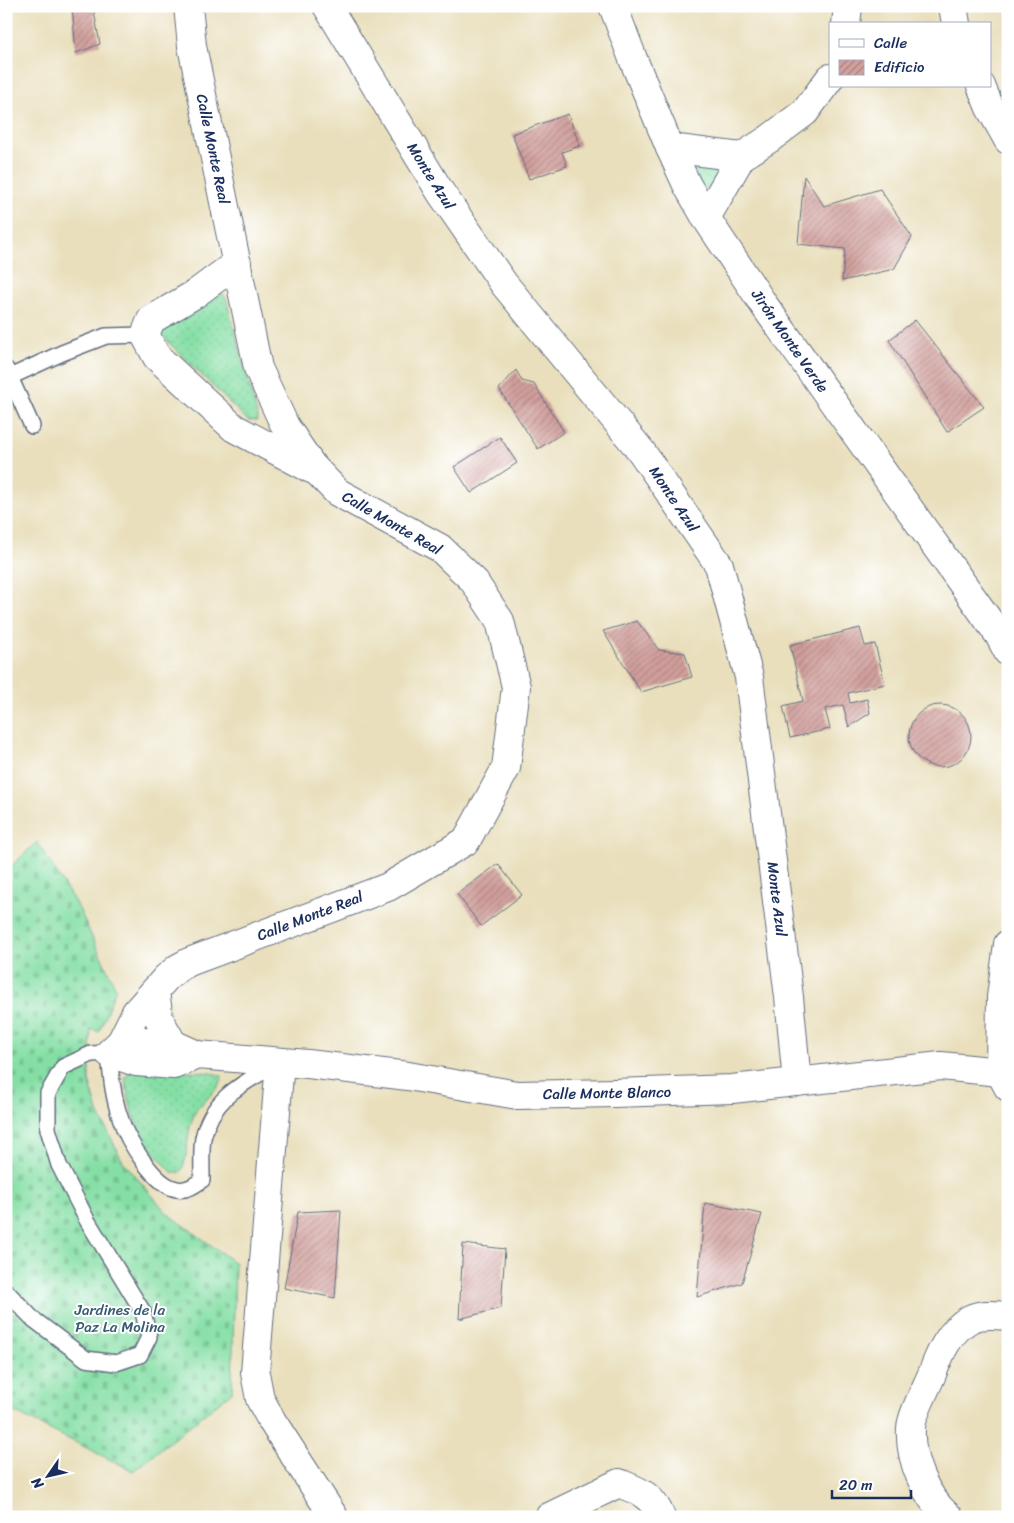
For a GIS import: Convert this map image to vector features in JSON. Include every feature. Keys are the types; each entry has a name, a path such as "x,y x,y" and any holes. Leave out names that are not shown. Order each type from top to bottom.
{"street":[{"name":"Calle Monte Real","path":"115,1047 136,1012 166,978 178,968 189,962 388,887 466,841 506,768 516,687 500,621 472,580 440,548 337,492 312,466 285,426 258,368 192,46 188,6"},
{"name":"Monte Azul","path":"327,6 441,194 504,284 642,451 719,565 750,677 788,987 797,1082"},
{"name":"Jirón Monte Verde","path":"613,6 670,148 687,185 706,218 764,305 999,635 1008,652"},
{"path":"846,22 848,6"},
{"path":"953,6 956,22"},
{"path":"706,218 741,157 805,112 829,79"},
{"path":"982,88 990,108 1008,140"},
{"path":"670,148 741,157"},
{"path":"236,263 195,294 152,320 145,335 157,357 234,428 318,472"},
{"path":"1004,1080 1001,996 1008,944"},
{"path":"155,992 159,1019 173,1044"},
{"name":"Calle Monte Blanco","path":"115,1047 134,1040 173,1044 197,1055 408,1076 517,1095 615,1094 732,1089 941,1066 1004,1080"},
{"name":"Calle Monte Blanco","path":"115,1047 136,1062 174,1065 197,1055"},
{"path":"280,1062 254,1373 260,1399 272,1421 334,1517"},
{"path":"949,1517 943,1512 921,1481 912,1453 910,1426 942,1348 957,1328 972,1318 988,1315 1008,1316"},
{"path":"549,1517 619,1483 643,1492 657,1507 661,1517"}],"lane":[{"path":"32,426 8,373 106,336 145,335"},
{"path":"115,1047 112,1089 121,1122 140,1157 159,1180 177,1189 193,1187 202,1180 203,1139 209,1120 221,1100 242,1084 280,1062"},
{"name":"Calle Monte Blanco","path":"6,1292 32,1319 86,1359 116,1363 140,1355 149,1337 143,1312 87,1220 59,1165 48,1129 48,1094 63,1067 90,1054 115,1047"}],"green space":[{"path":"695,164 716,167 718,171 711,187 702,189 693,167"},
{"path":"218,293 223,294 226,298 258,418 257,421 248,421 159,331"},
{"name":"Jardines de la Paz La Molina","path":"37,842 79,909 116,988 99,1032 91,1029 89,1080 98,1112 122,1160 166,1212 235,1263 232,1392 133,1471 6,1408 6,871"},
{"path":"190,1071 222,1076 220,1085 198,1108 194,1115 190,1127 186,1156 179,1173 173,1173 153,1151 135,1120 125,1078 129,1072"}],"building":[{"path":"72,6 93,6 100,44 76,53"},
{"path":"568,114 580,146 562,152 567,166 529,179 512,134"},
{"path":"804,176 824,206 880,189 912,237 894,269 842,281 845,249 798,244"},
{"path":"915,320 984,407 947,432 889,340"},
{"path":"516,370 522,381 534,384 564,432 538,449 499,389"},
{"path":"500,437 517,463 471,493 454,467"},
{"path":"637,621 659,650 685,653 692,677 641,692 603,631"},
{"path":"860,628 865,646 875,644 885,684 848,693 850,703 867,699 870,713 849,727 843,705 825,709 830,729 790,738 783,706 803,701 790,645"},
{"path":"940,705 957,710 962,714 966,719 971,736 966,753 962,758 957,762 940,767 923,762 918,758 914,753 909,736 914,719 918,714 923,710"},
{"path":"498,864 522,895 481,926 457,894"},
{"path":"705,1203 762,1214 742,1283 697,1297"},
{"path":"341,1210 335,1298 284,1288 298,1212"},
{"path":"463,1244 505,1249 501,1308 459,1319"}]}
